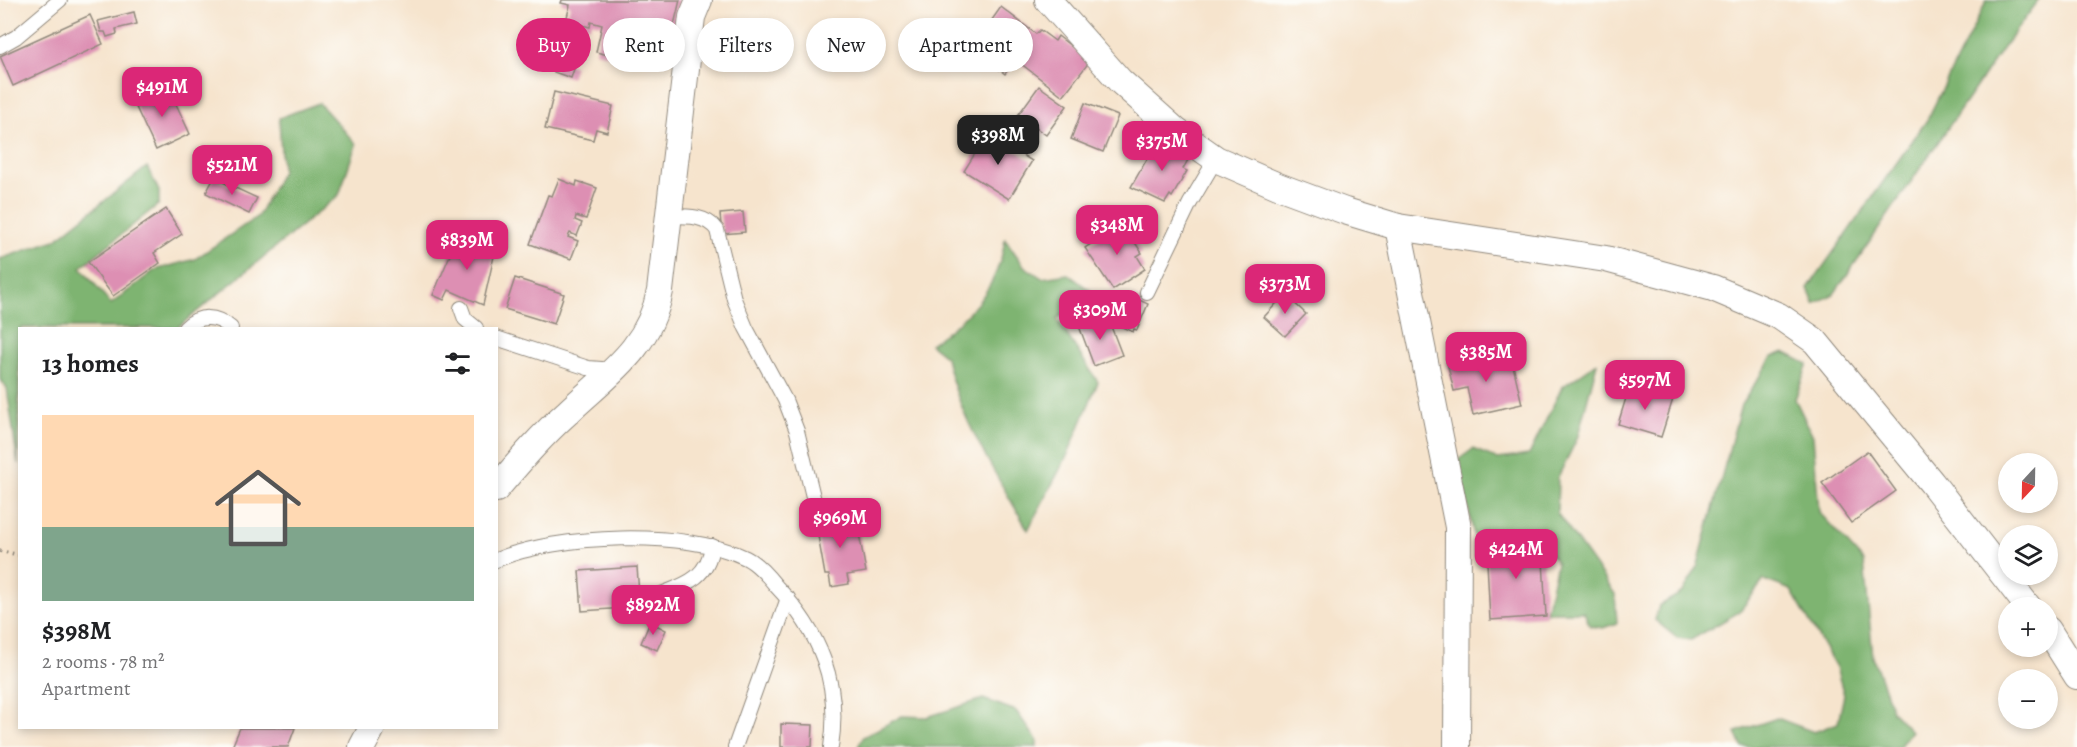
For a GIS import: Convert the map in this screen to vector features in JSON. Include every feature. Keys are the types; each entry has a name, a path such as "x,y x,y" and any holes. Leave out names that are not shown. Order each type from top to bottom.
{"street":[{"path":"498,487 567,413 636,349 656,311 692,17 699,0"},
{"path":"1048,0 1134,95 1176,131 1216,159 1307,197 1398,227 1606,259 1713,288 1779,316 1815,341 1932,483 2020,597"},
{"path":"1398,227 1458,527 1456,747"},
{"path":"2058,646 2077,676"},
{"path":"362,747 371,729"}],"lane":[{"path":"0,46 16,37 60,0"},
{"path":"1147,292 1190,203 1216,159"},
{"path":"668,216 694,217 711,222 717,230 734,298 746,328 785,400 797,431 816,508"},
{"path":"460,308 465,319 475,327"},
{"path":"186,327 192,322 208,317 222,320 230,327"},
{"path":"498,339 588,368 615,370"},
{"path":"498,559 522,549 660,538 712,546 748,559 807,620 825,660 833,697 831,747"},
{"path":"652,598 700,575 710,561 712,546"},
{"path":"735,747 788,598"}],"path":[{"path":"0,551 18,555"}],"green space":[{"path":"1987,0 2039,0 2002,49 1834,294 1814,304 1808,288 1927,120"},
{"path":"319,103 356,144 339,195 178,327 18,327 18,464 7,388 0,379 0,259 55,240 147,167 159,191 159,204 81,267 111,304 155,270 195,259 258,216 282,171 279,118"},
{"path":"1005,239 1024,266 1042,278 1068,274 1092,292 1057,319 1098,382 1068,454 1028,530 969,424 946,357 930,344 958,323 980,300 996,273"},
{"path":"1784,352 1808,364 1795,399 1813,436 1819,512 1864,562 1873,657 1892,711 1911,731 1899,747 1742,747 1736,732 1777,718 1814,732 1838,723 1844,695 1836,667 1791,590 1764,580 1739,612 1691,640 1677,638 1655,620 1659,606 1683,592 1697,568 1741,405 1772,357"},
{"path":"1597,363 1577,439 1558,477 1557,513 1615,594 1617,623 1603,628 1590,626 1584,612 1546,612 1557,563 1541,541 1510,532 1474,536 1458,460 1473,449 1498,459 1529,455 1562,387"},
{"path":"983,699 1016,711 1037,740 1037,747 858,747 863,737 902,716 927,717"}],"building":[{"path":"562,0 680,0 676,18 603,18 603,54 596,52 602,25 591,22 591,18 567,18 570,5 561,3"},
{"path":"1001,7 1015,18 993,18"},
{"path":"134,12 137,24 116,29 117,34 107,37 105,32 101,32 98,21"},
{"path":"90,15 103,44 13,86 0,56"},
{"path":"1040,30 1055,41 1058,36 1090,61 1063,96 1032,72 1033,32 1036,34"},
{"path":"554,72 573,72 571,78"},
{"path":"1039,86 1067,106 1046,135 1018,115"},
{"path":"168,87 190,134 156,150 134,103"},
{"path":"554,92 613,106 607,132 596,129 593,140 545,129"},
{"path":"1085,103 1118,116 1103,152 1071,139"},
{"path":"988,133 1032,161 1009,199 964,171"},
{"path":"1159,138 1190,156 1183,169 1187,171 1172,197 1170,195 1165,203 1131,187"},
{"path":"214,178 257,198 249,214 206,193"},
{"path":"559,179 576,186 577,181 597,188 586,219 576,216 575,220 582,223 577,236 570,233 568,237 578,241 571,259 530,244 548,195 552,196"},
{"path":"166,209 182,234 154,253 160,263 113,296 88,262"},
{"path":"743,212 745,232 722,234 720,214"},
{"path":"1122,223 1142,253 1137,256 1145,269 1113,290 1085,248"},
{"path":"459,234 495,252 483,305 449,290 444,300 433,295"},
{"path":"515,278 564,294 554,324 505,309"},
{"path":"1285,294 1306,314 1285,336 1264,317"},
{"path":"1133,297 1148,304 1137,330 1134,329 1133,332 1120,326 1121,322 1117,321 1128,298 1132,300"},
{"path":"1107,316 1122,355 1094,366 1079,326"},
{"path":"1478,355 1480,364 1511,357 1522,404 1473,415 1467,388 1454,391 1447,362"},
{"path":"1630,385 1673,399 1661,437 1618,424"},
{"path":"1867,451 1896,491 1851,523 1822,483"},
{"path":"841,515 841,519 851,517 854,533 859,533 866,572 847,575 849,584 831,587 829,575 825,575 815,519"},
{"path":"1542,541 1546,616 1490,620 1486,543"},
{"path":"637,567 640,607 582,611 579,571"},
{"path":"650,622 666,630 657,650 641,643"},
{"path":"781,724 813,725 812,747 781,747"},
{"path":"240,729 295,729 288,747 232,747"}]}
